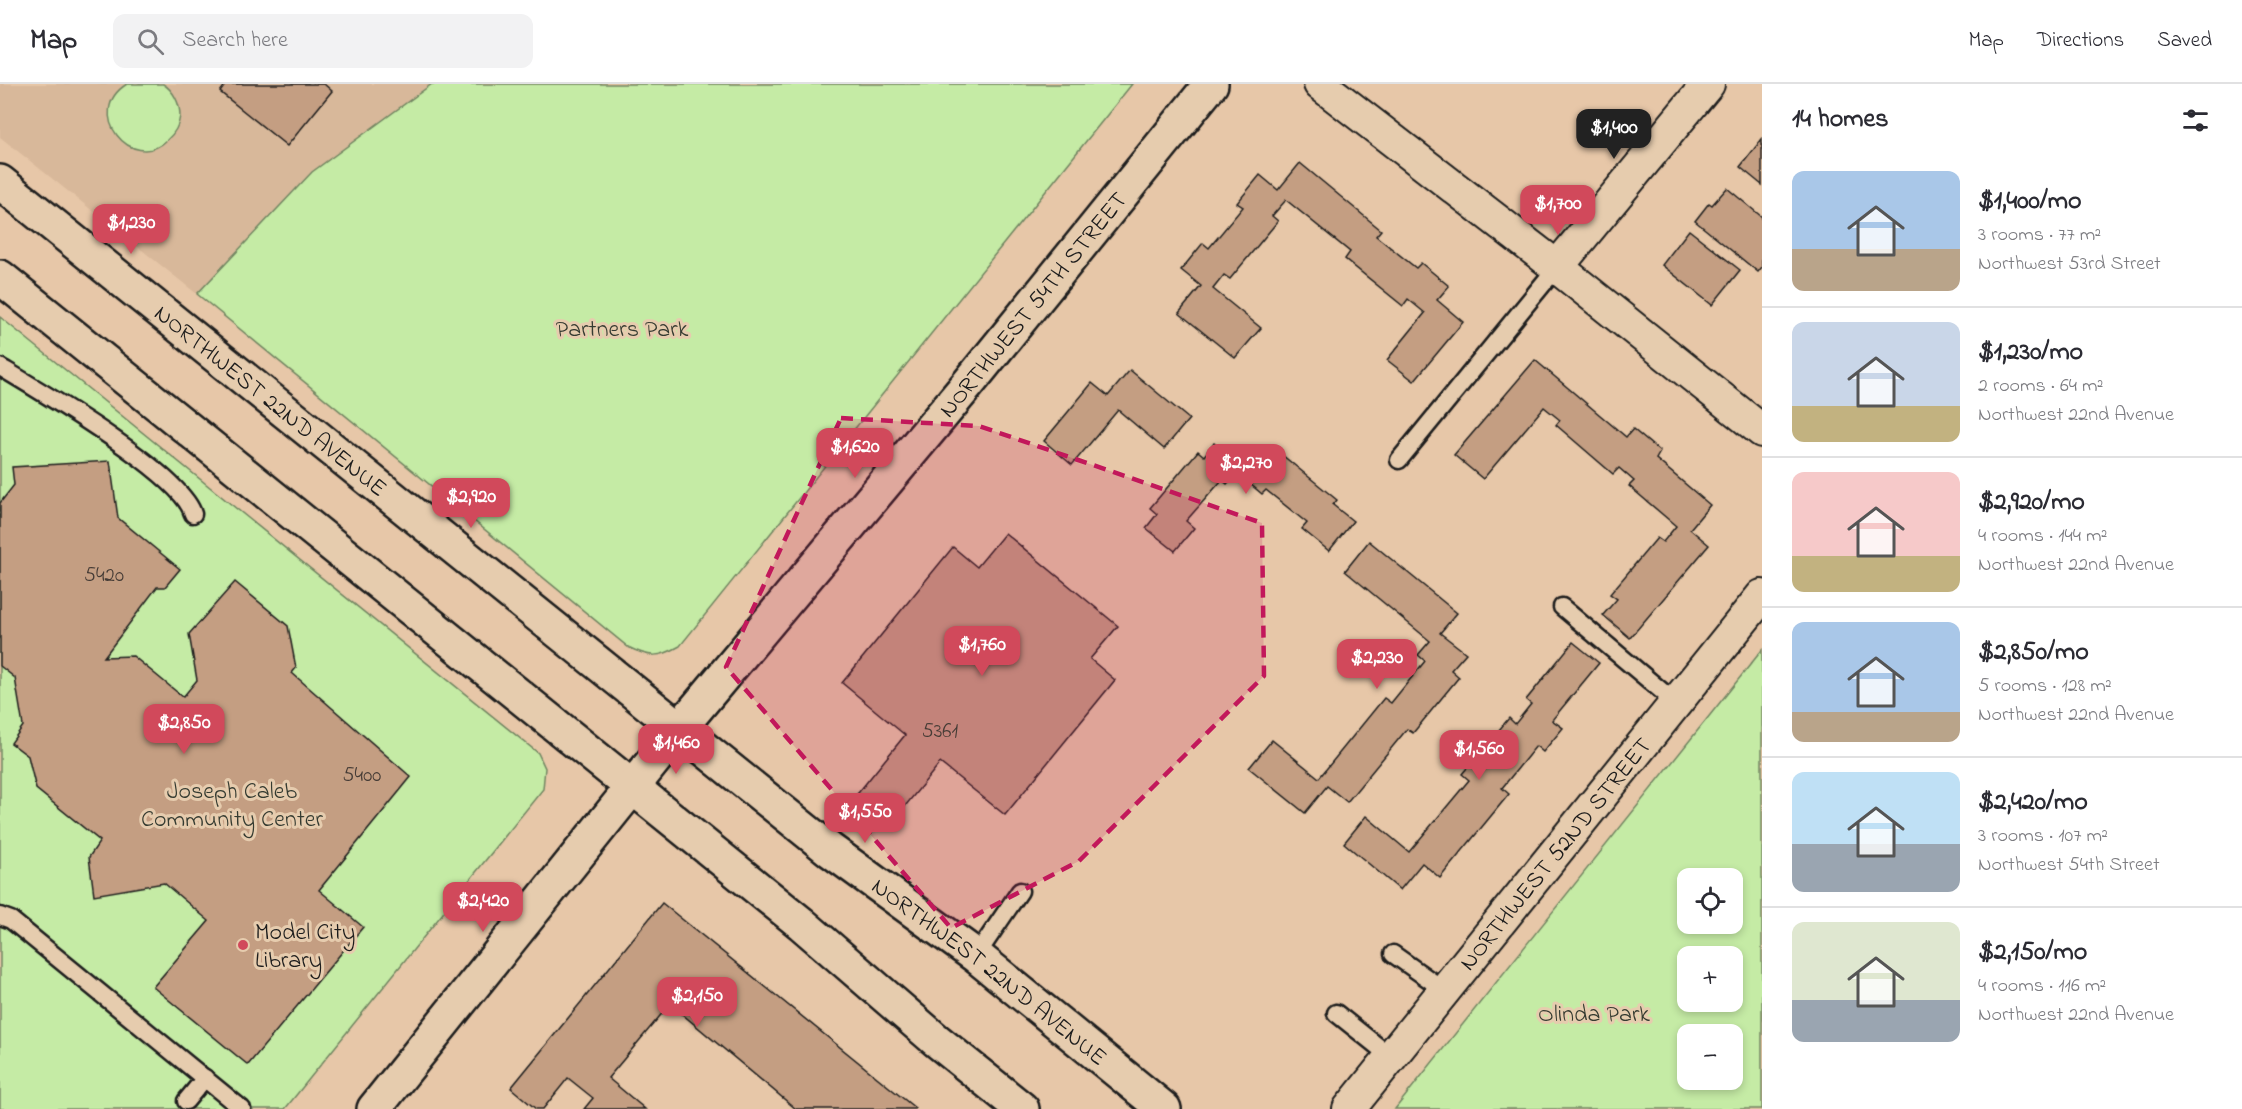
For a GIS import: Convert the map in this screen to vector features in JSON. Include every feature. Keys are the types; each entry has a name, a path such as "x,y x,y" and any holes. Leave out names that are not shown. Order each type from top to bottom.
{"main road":[{"name":"NORTHWEST 54TH STREET","path":"374,1109 679,729 968,384 1212,84"},
{"name":"NORTHWEST 22ND AVENUE","path":"0,182 830,850 976,956 1164,1109"},
{"path":"0,277 802,924 936,1040 1022,1109"}],"street":[{"path":"1320,84 1557,267 1762,431"},
{"path":"1557,267 1708,84"},
{"name":"NORTHWEST 52ND STREET","path":"1349,1109 1762,596"}],"lane":[{"path":"1399,460 1557,267"},
{"path":"0,366 123,446 165,478 190,504 193,514"},
{"path":"1562,607 1676,703"},
{"path":"976,956 1020,891"},
{"path":"0,916 11,920 242,1109"},
{"path":"1393,954 1444,990"},
{"path":"1336,1013 1391,1057"},
{"path":"186,1101 205,1078"}],"highlighted area":[{"path":"841,418 979,426 1262,523 1264,676 1079,861 951,928 726,667"}],"shaded area":[{"path":"0,84 432,84 312,172 197,294 0,137"}],"green space":[{"path":"127,84 163,84 173,93 177,102 180,116 176,129 167,140 153,149 140,150 127,145 117,135 111,123 109,109 114,96"},
{"name":"Partners Park","path":"432,84 1132,84 680,646 666,653 649,655 628,647 197,294 312,172"},
{"name":"Joseph Caleb Community Center","path":"0,317 538,753 545,768 543,789 285,1109 0,1109"},
{"name":"Olinda Park","path":"1762,650 1762,1109 1395,1109"}],"building":[{"path":"226,84 324,84 332,91 287,146 220,92"},
{"path":"1762,139 1762,185 1740,167"},
{"path":"1300,163 1381,230 1376,236 1416,268 1421,263 1449,286 1437,300 1463,322 1414,381 1387,360 1425,313 1408,299 1403,306 1345,259 1350,252 1286,200 1272,216 1278,221 1230,279 1224,275 1213,289 1261,328 1235,358 1179,313 1201,286 1181,270 1203,243 1209,248 1243,207 1237,203 1260,175 1278,190"},
{"path":"1727,188 1762,217 1762,267 1758,272 1695,221 1709,203 1712,205"},
{"path":"1689,230 1740,270 1712,305 1662,265"},
{"path":"1535,360 1626,437 1633,429 1660,452 1656,459 1710,505 1690,529 1709,545 1630,638 1603,615 1617,599 1610,594 1657,538 1663,542 1676,526 1629,486 1634,481 1619,468 1613,474 1556,425 1560,420 1544,407 1483,479 1454,455"},
{"path":"1130,370 1189,419 1164,449 1118,410 1072,465 1044,441 1092,383 1108,396"},
{"path":"1214,443 1242,466 1257,446 1276,462 1282,455 1337,500 1333,505 1353,521 1329,551 1302,529 1307,523 1266,490 1262,494 1237,473 1227,484 1222,480 1186,521 1194,528 1175,551 1146,528 1157,514 1150,508 1198,451 1204,456"},
{"path":"110,461 118,518 180,569 165,587 157,587 104,657 133,656 183,697 197,680 189,634 235,582 288,626 296,668 292,673 411,777 319,890 363,927 248,1065 153,987 209,921 164,883 94,895 89,857 100,841 36,789 28,756 11,743 23,726 15,678 0,666 0,503 14,485 12,467"},
{"path":"1005,533 1118,626 1090,659 1115,680 1005,815 940,763 889,826 854,798 905,735 842,683 953,547 977,567"},
{"path":"1369,541 1457,613 1440,633 1466,653 1451,670 1459,677 1413,733 1407,729 1347,802 1327,786 1305,813 1249,768 1272,740 1319,778 1384,698 1391,703 1425,661 1418,655 1430,641 1345,571"},
{"path":"1573,642 1599,663 1552,720 1563,728 1543,752 1536,746 1502,788 1509,794 1440,878 1422,863 1400,890 1344,843 1366,816 1409,852 1469,780 1462,774 1509,718 1515,724 1531,704 1526,700"},
{"path":"662,903 915,1108 796,1109 670,1004 608,1078 645,1109 584,1109 593,1098 568,1078 543,1109 536,1109 511,1088"}],"place":[{"name":"Model City Library","path":"243,945"}]}
